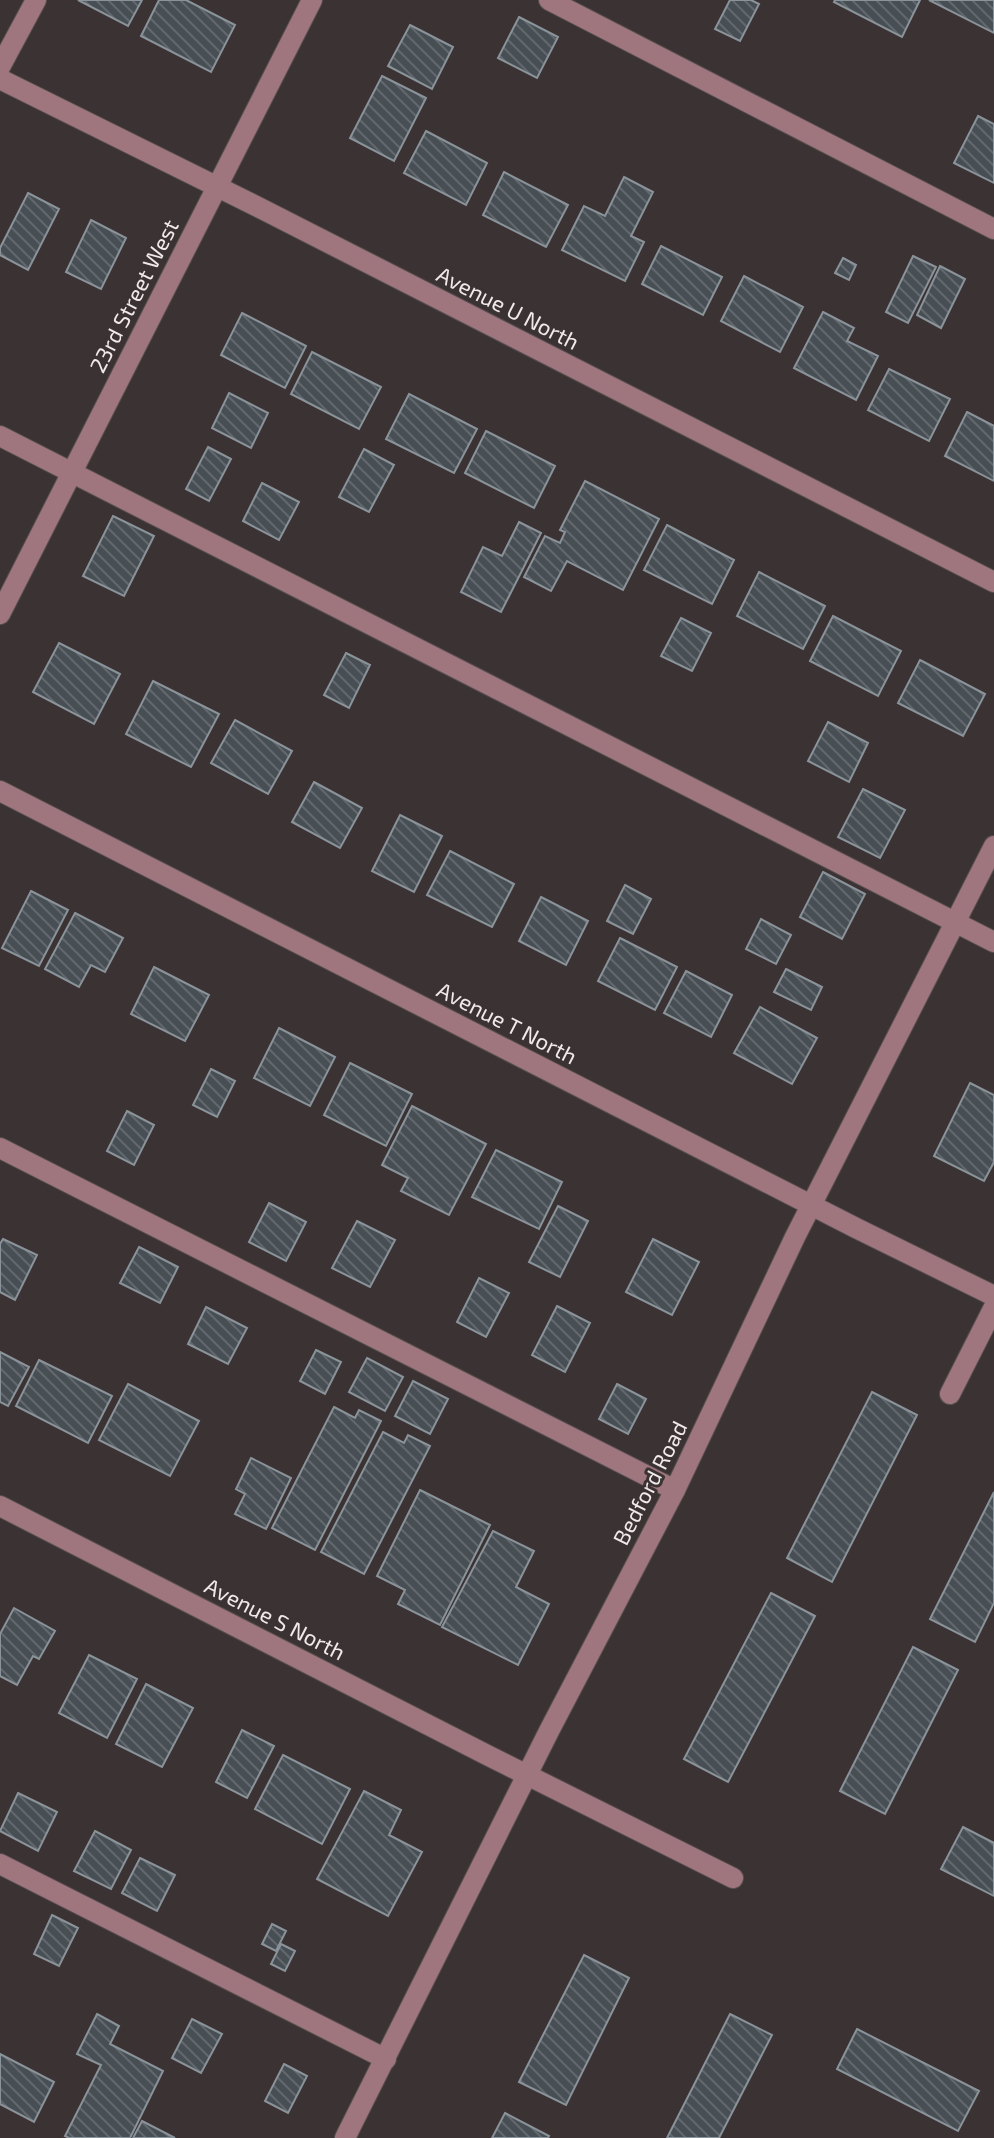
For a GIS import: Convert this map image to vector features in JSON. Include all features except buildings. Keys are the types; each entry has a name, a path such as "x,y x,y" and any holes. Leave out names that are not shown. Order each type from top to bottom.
{"street":[{"path":"0,67 36,0"},
{"name":"23rd Street West","path":"0,614 312,0"},
{"path":"549,0 994,229"},
{"name":"Avenue U North","path":"0,79 994,582"},
{"path":"0,436 994,942"},
{"name":"Avenue T North","path":"0,791 994,1296"},
{"name":"Bedford Road","path":"345,2138 549,1731 675,1490 812,1205 994,846"},
{"path":"0,1148 675,1490"},
{"path":"950,1394 994,1307"},
{"name":"Avenue S North","path":"0,1506 733,1878"},
{"path":"0,1864 386,2059"}]}
